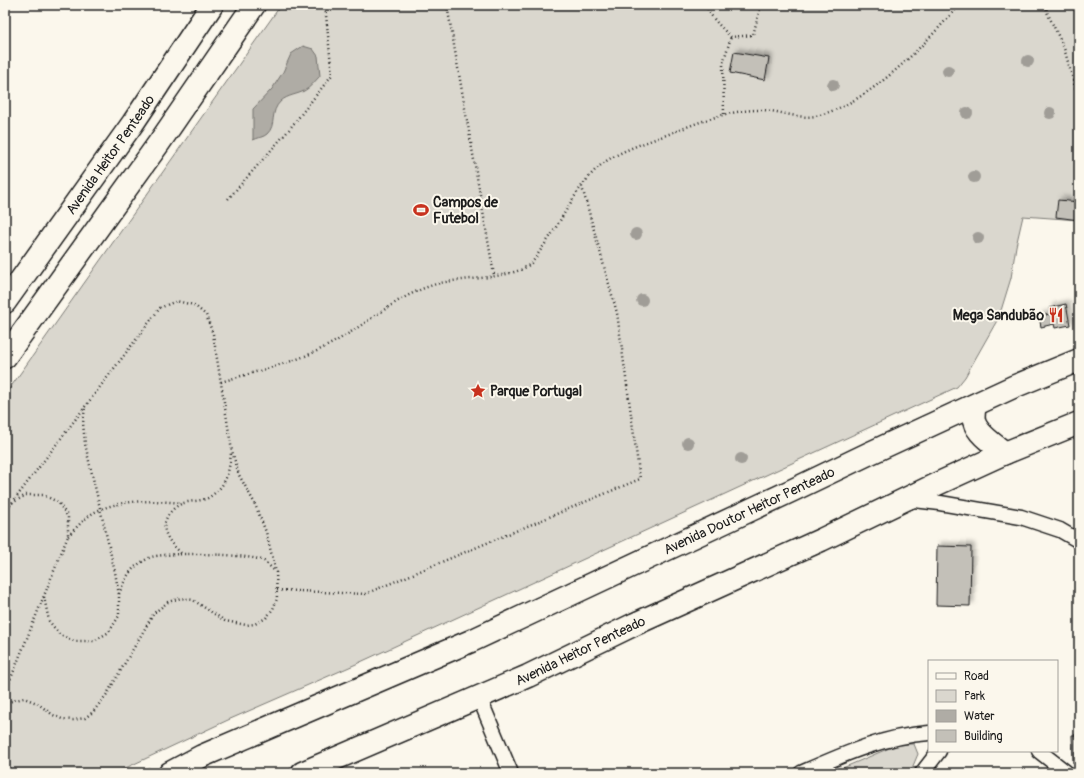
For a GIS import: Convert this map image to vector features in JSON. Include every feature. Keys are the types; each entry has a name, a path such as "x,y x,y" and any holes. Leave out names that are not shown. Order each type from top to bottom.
{"main road":[{"name":"Avenida Heitor Penteado","path":"5,302 133,123 212,5"},
{"path":"5,357 159,143 254,5"},
{"name":"Avenida Doutor Heitor Penteado","path":"170,773 202,756 471,641 868,454 1013,387 1079,360"},
{"path":"975,405 974,421 977,430 1005,453"},
{"path":"883,510 1005,453 1079,423"},
{"name":"Avenida Heitor Penteado","path":"302,773 528,676 635,624 753,572 883,510"}],"street":[{"path":"883,510 914,500 940,503 1022,517 1060,530 1079,541"},
{"path":"479,697 511,773"},
{"path":"801,773 875,742 914,734 928,733"},
{"path":"922,773 938,752"},
{"path":"1040,752 1067,773"}],"path":[{"path":"228,199 288,131 332,75 325,5"},
{"path":"447,5 494,275"},
{"path":"706,5 718,25 731,37 753,35 761,5"},
{"path":"1046,5 1047,12 1064,48 1079,101"},
{"path":"221,382 302,357 324,347 344,337 382,310 412,294 439,284 511,273 524,268 531,263 547,242 594,170 610,158 630,148 724,114 759,110 797,117 809,117 821,115 840,107 865,94 883,80 929,39 955,10"},
{"path":"724,114 723,63 731,37"},
{"path":"277,590 365,594 640,479 617,313 582,187"},
{"path":"5,512 160,308 176,301 194,305 206,315 213,334 232,451 238,475 254,502 266,532 276,572 277,599 273,610 266,618 255,624 246,625 225,621 193,600 181,598 168,602 154,613 107,694 93,712 85,718 73,720 62,719 53,715 37,703 24,698 5,704"},
{"path":"44,596 48,621 60,635 74,641 94,641 109,632 119,616 119,595 115,572 85,444 83,423 85,406"},
{"path":"68,536 81,523 100,510 138,501 182,503 210,498 221,487 228,474 232,451"},
{"path":"5,507 26,496 43,495 58,502 68,517 68,536 5,693"},
{"path":"182,503 172,509 166,520 165,533 172,544 182,553"},
{"path":"119,595 125,579 133,568 150,557 165,554 182,553 248,557 264,561 276,572"}],"green space":[{"name":"Parque Portugal","path":"281,5 1079,5 1079,220 1023,216 1011,278 999,317 965,377 957,387 354,665 228,720 115,773 5,773 5,395"},
{"path":"899,744 914,744 918,754 910,773 831,773"}],"water":[{"path":"303,46 313,49 318,56 320,76 306,90 286,97 281,101 275,110 272,127 270,130 266,135 253,140 253,109 272,89 283,72 291,54"}],"building":[{"path":"734,52 769,58 765,80 730,73"},
{"path":"1058,200 1079,202 1079,220 1056,217"},
{"name":"Mega Sandubão","path":"1066,304 1070,325 1055,328 1054,324 1041,327 1039,316 1051,314 1049,308"},
{"path":"937,546 971,547 970,606 936,605"},
{"path":"1072,735 1079,735 1079,763 1073,763"}],"place":[{"name":"Campos de Futebol","path":"421,210"},
{"name":"Mega Sandubão","path":"1056,315"},
{"name":"Parque Portugal","path":"478,391"}]}
